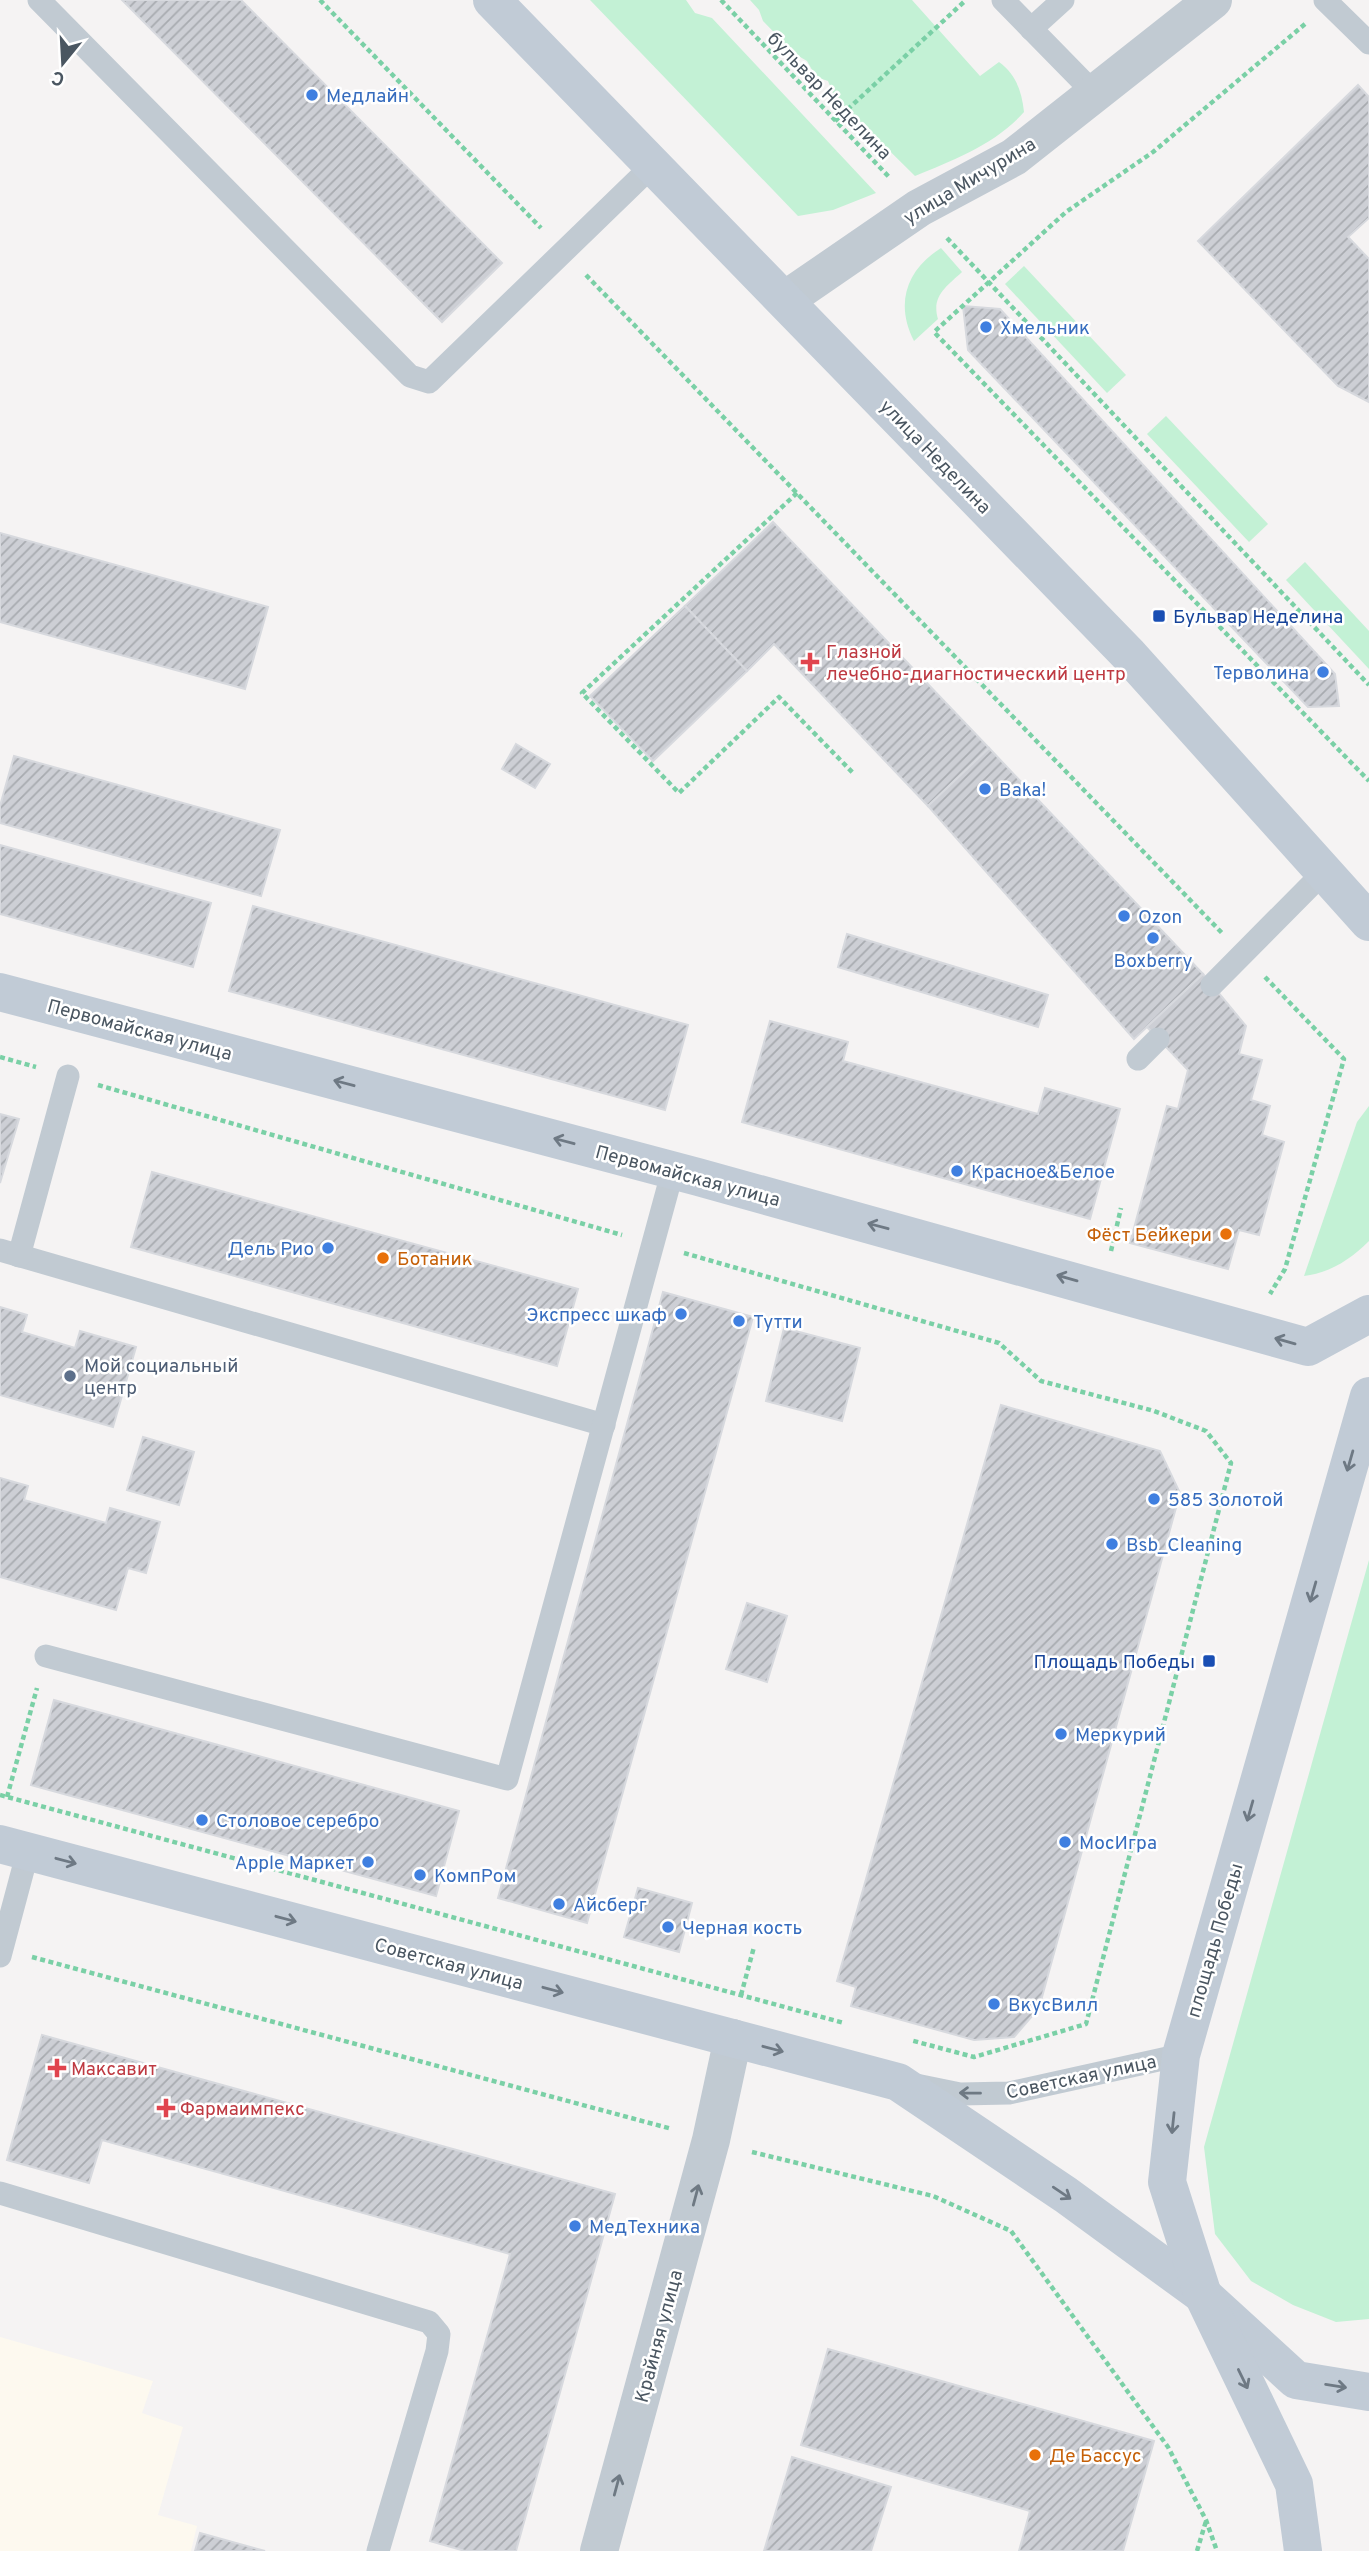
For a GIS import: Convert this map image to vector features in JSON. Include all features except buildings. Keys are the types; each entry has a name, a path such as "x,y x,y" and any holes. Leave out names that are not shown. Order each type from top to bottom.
{"main road":[{"name":"улица Неделина","path":"492,0 1128,654 1322,873 1369,922"},
{"name":"Первомайская улица","path":"0,992 673,1170 1307,1347 1369,1314"},
{"name":"площадь Победы","path":"1369,1396 1181,2055 1167,2182 1203,2295 1296,2380 1369,2392"},
{"name":"Советская улица","path":"14,1847 898,2081 955,2117 1203,2295"},
{"path":"1203,2295 1294,2484 1303,2551"}],"street":[{"name":"улица Мичурина","path":"785,300 919,208 1014,157 1096,95 1213,0"},
{"name":"Крайняя улица","path":"599,2551 711,2140 733,2038"}],"lane":[{"path":"39,0 410,376 429,382 653,165"},
{"path":"1003,0 1096,95"},
{"path":"1031,29 1063,0"},
{"path":"1327,2 1369,43"},
{"path":"1212,985 1322,873"},
{"path":"1138,1059 1158,1039"},
{"path":"68,1076 9,1253 604,1425"},
{"path":"46,1656 507,1779 673,1170"},
{"path":"1,1952 14,1847"},
{"name":"Советская улица","path":"898,2081 960,2094 1009,2093 1181,2055"},
{"path":"0,2193 429,2322 439,2334 437,2351 377,2551"}],"path":[{"path":"320,0 1344,1059 1285,1269 1268,1297"},
{"name":"бульвар Неделина","path":"721,0 1369,685"},
{"path":"835,121 966,0"},
{"path":"1327,2 1153,152 1066,212 934,332 1369,781"},
{"path":"797,493 582,693 679,793 779,697 854,774"},
{"path":"0,1057 999,1343 1041,1381 1154,1411 1206,1431 1231,1463 1086,2024 974,2057 896,2036"},
{"path":"1111,1253 1121,1208"},
{"path":"1099,1250 1122,1256"},
{"path":"7,1797 46,1656"},
{"path":"0,1795 857,2026"},
{"path":"741,1995 754,1947"},
{"path":"1,1952 676,2130"},
{"path":"752,2152 933,2196 1011,2231 1168,2447 1206,2520 1217,2551"},
{"path":"1197,2551 1206,2520"}],"shaded area":[{"path":"0,2337 153,2381 142,2413 183,2427 158,2515 197,2526 191,2551 0,2551"}],"green space":[{"path":"590,0 686,0 695,13 712,18 876,193 833,210 798,216"},
{"path":"750,0 912,0 980,76 999,62 1010,72 1022,97 1024,112 987,142 915,176 834,96 828,81 816,77 807,61 795,54 763,21 759,10"},
{"path":"941,248 962,272 942,292 937,304 938,319 914,341 905,314 907,289 919,267"},
{"path":"1024,266 1126,375 1107,393 1005,284"},
{"path":"1166,416 1268,524 1249,542 1147,434"},
{"path":"1305,562 1369,631 1369,669 1286,580"},
{"path":"1369,1106 1369,1241 1339,1264 1323,1272 1304,1276 1357,1122"},
{"path":"1369,1560 1369,2319 1336,2322 1293,2305 1251,2281 1215,2234 1204,2147"}],"place":[{"name":"Медлайн","path":"312,95"},
{"name":"Хмельник","path":"986,327"},
{"name":"Бульвар Неделина","path":"1159,616"},
{"name":"Глазной лечебно-диагностический центр","path":"810,662"},
{"name":"Терволина","path":"1323,672"},
{"name":"Baka!","path":"985,789"},
{"name":"Ozon","path":"1124,916"},
{"name":"Boxberry","path":"1153,938"},
{"name":"Красное&Белое","path":"957,1171"},
{"name":"Фёст Бейкери","path":"1226,1234"},
{"name":"Дель Рио","path":"328,1248"},
{"name":"Ботаник","path":"383,1258"},
{"name":"Экспресс шкаф","path":"681,1314"},
{"name":"Тутти","path":"739,1321"},
{"name":"Мой социальный центр","path":"70,1376"},
{"name":"585 Золотой","path":"1154,1499"},
{"name":"Bsb_Cleaning","path":"1112,1544"},
{"name":"Площадь Победы","path":"1209,1661"},
{"name":"Меркурий","path":"1061,1734"},
{"name":"Столовое серебро","path":"202,1820"},
{"name":"МосИгра","path":"1065,1842"},
{"name":"Apple Маркет","path":"368,1862"},
{"name":"КомпРом","path":"420,1875"},
{"name":"Айсберг","path":"559,1904"},
{"name":"Черная кость","path":"668,1927"},
{"name":"ВкусВилл","path":"994,2004"},
{"name":"Максавит","path":"57,2068"},
{"name":"Фармаимпекс","path":"166,2108"},
{"name":"МедТехника","path":"575,2226"},
{"name":"Де Бассус","path":"1035,2455"}]}
